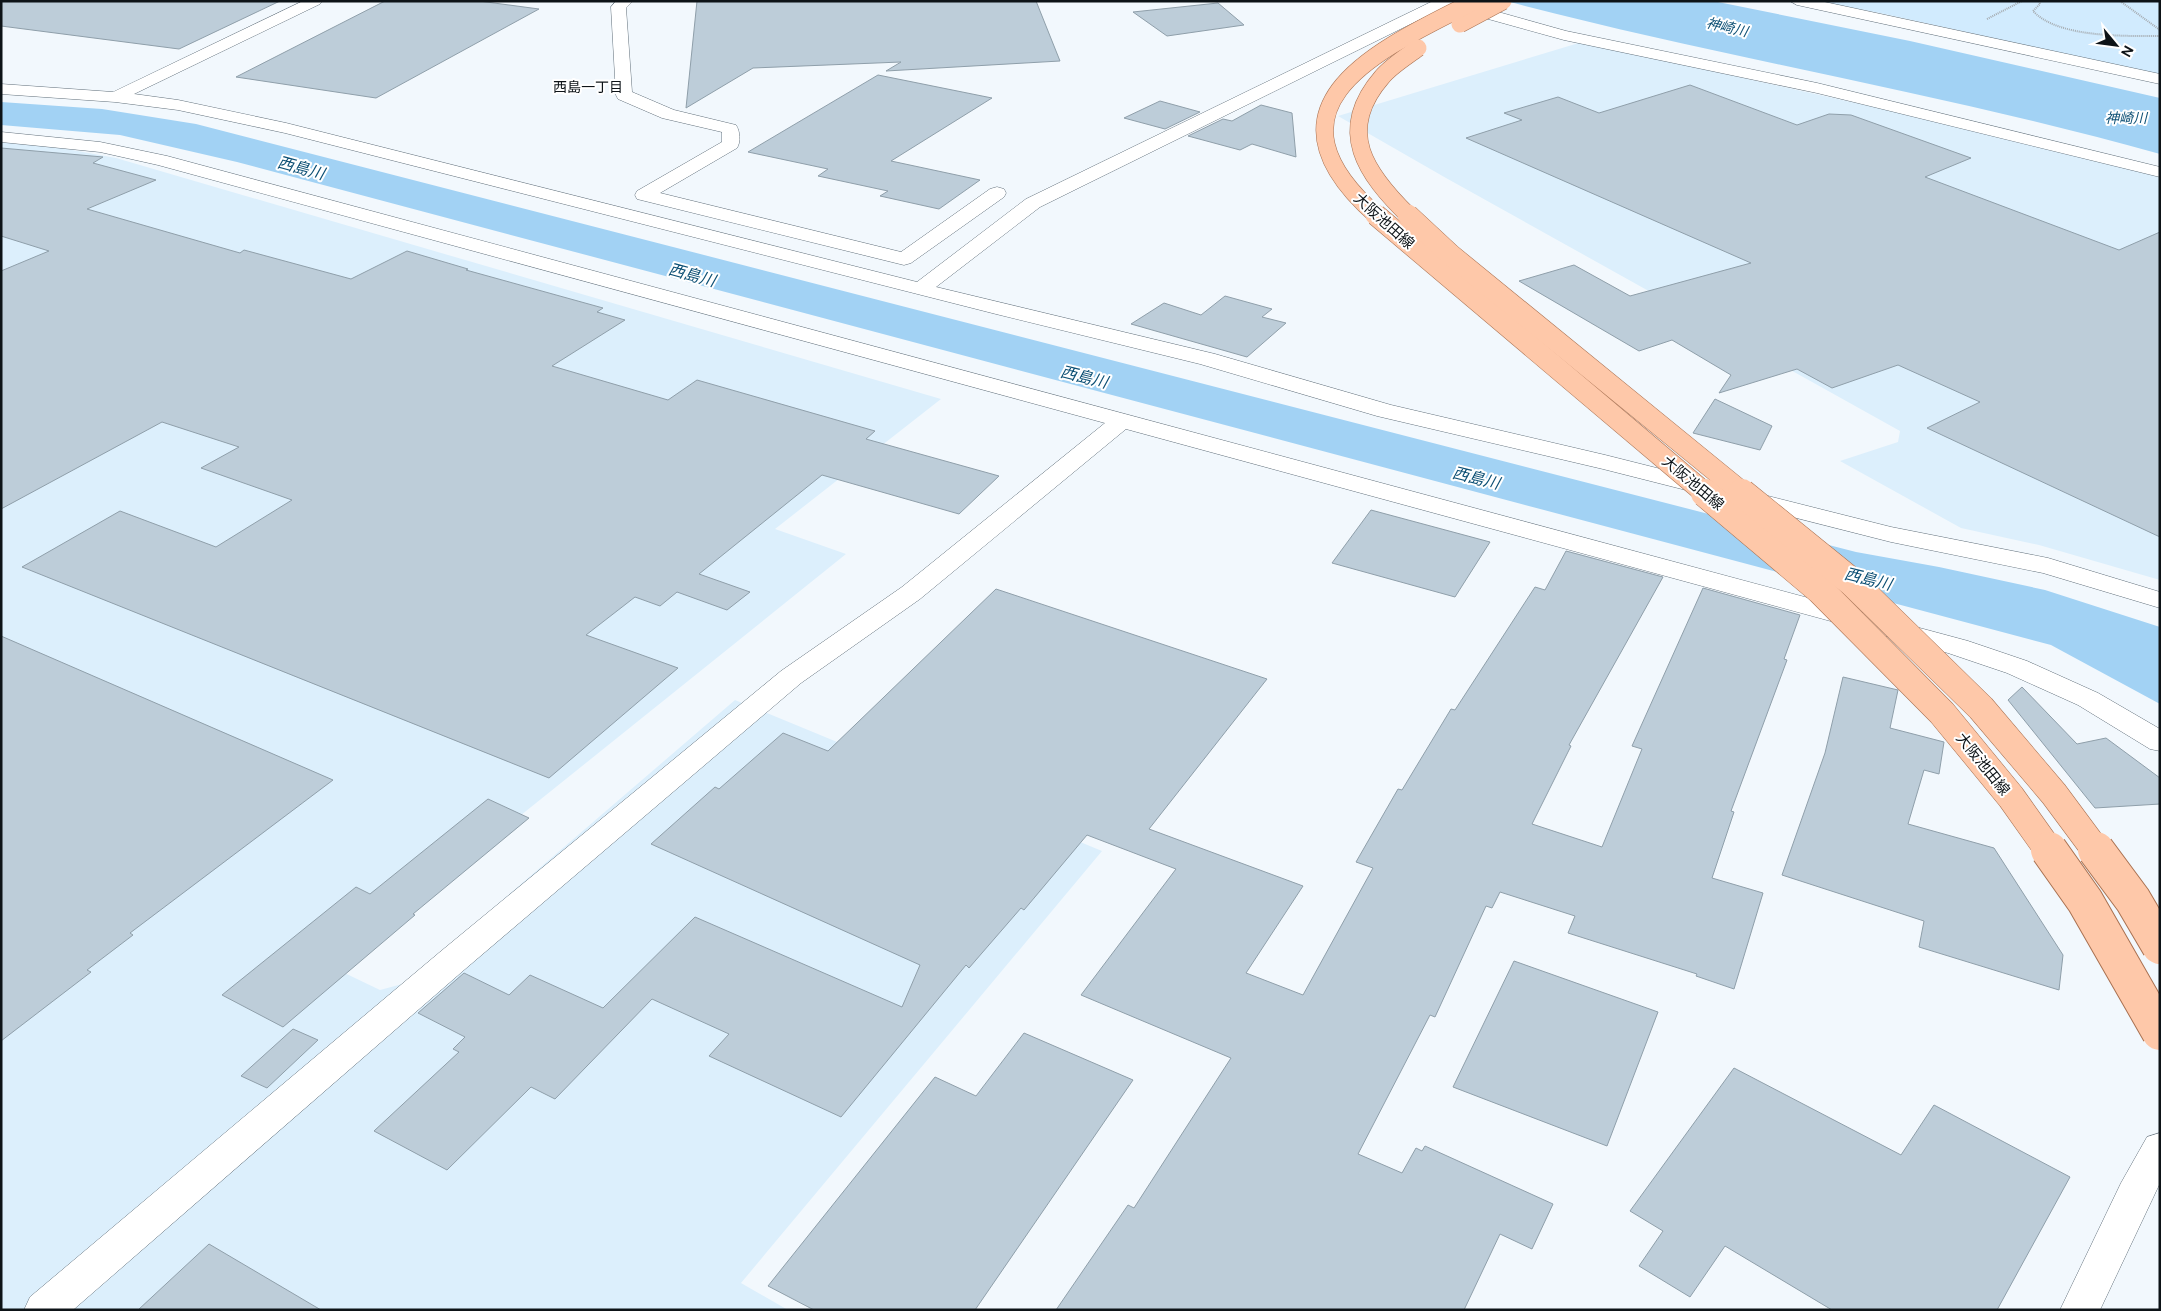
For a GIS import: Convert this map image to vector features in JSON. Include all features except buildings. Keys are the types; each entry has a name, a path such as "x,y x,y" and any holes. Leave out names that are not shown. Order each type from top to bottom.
{"main road":[{"name":"大阪池田線","path":"1475,1 1377,54 1355,70 1339,86 1326,112 1323,126 1327,153 1343,181 1393,230 1820,590 1942,713 2011,797 2086,901 2160,1032"},
{"name":"大阪池田線","path":"1503,1 1410,54 1394,65 1372,88 1359,112 1356,136 1360,149 1376,178 1406,212 1451,255 1853,583 1974,701 2054,794 2133,900 2160,946"}],"street":[{"path":"115,97 315,1"},
{"path":"626,1 618,7 624,95 668,114 730,129 731,144 644,195 904,259 997,193"},
{"path":"921,288 1033,203 1443,1 1564,35 1817,88 2160,172"},
{"path":"1798,1 2160,79"},
{"path":"1,89 115,97 178,105 286,128 1207,359 1385,411 1605,462 1891,534 2048,566 2160,600"},
{"path":"1,137 100,147 161,160 1958,647 2017,667 2088,699 2160,742"},
{"path":"938,235 978,245"},
{"path":"44,1310 452,961 792,677 911,593 1122,420"},
{"path":"2080,1310 2134,1194 2160,1148"}],"path":[{"path":"1982,22 2022,1"},
{"path":"2039,1 2040,4 2032,12 2034,15 2053,24 2110,35 2160,36"},
{"path":"2120,1 2160,30"}],"shaded area":[{"path":"1816,1 2160,1 2160,75 1880,13"},
{"path":"1582,42 1905,114 2160,177 2160,580 2039,545 1961,528 1840,461 1898,442 1900,431 1338,116"},
{"path":"1,142 50,146 116,158 941,399 775,529 846,554 332,967 380,990 406,983 735,700 1102,851 741,1283 788,1310 1,1310"}],"water":[{"name":"神崎川","path":"1506,1 1713,1 1910,41 2160,98 2160,154 1997,112 1669,40"},
{"name":"西島川","path":"1,102 102,109 196,124 1856,552 1939,567 2045,590 2160,627 2160,704 2051,645 237,162 120,135 1,125"}],"district":[{"name":"西島一丁目","path":"588,87"}]}
